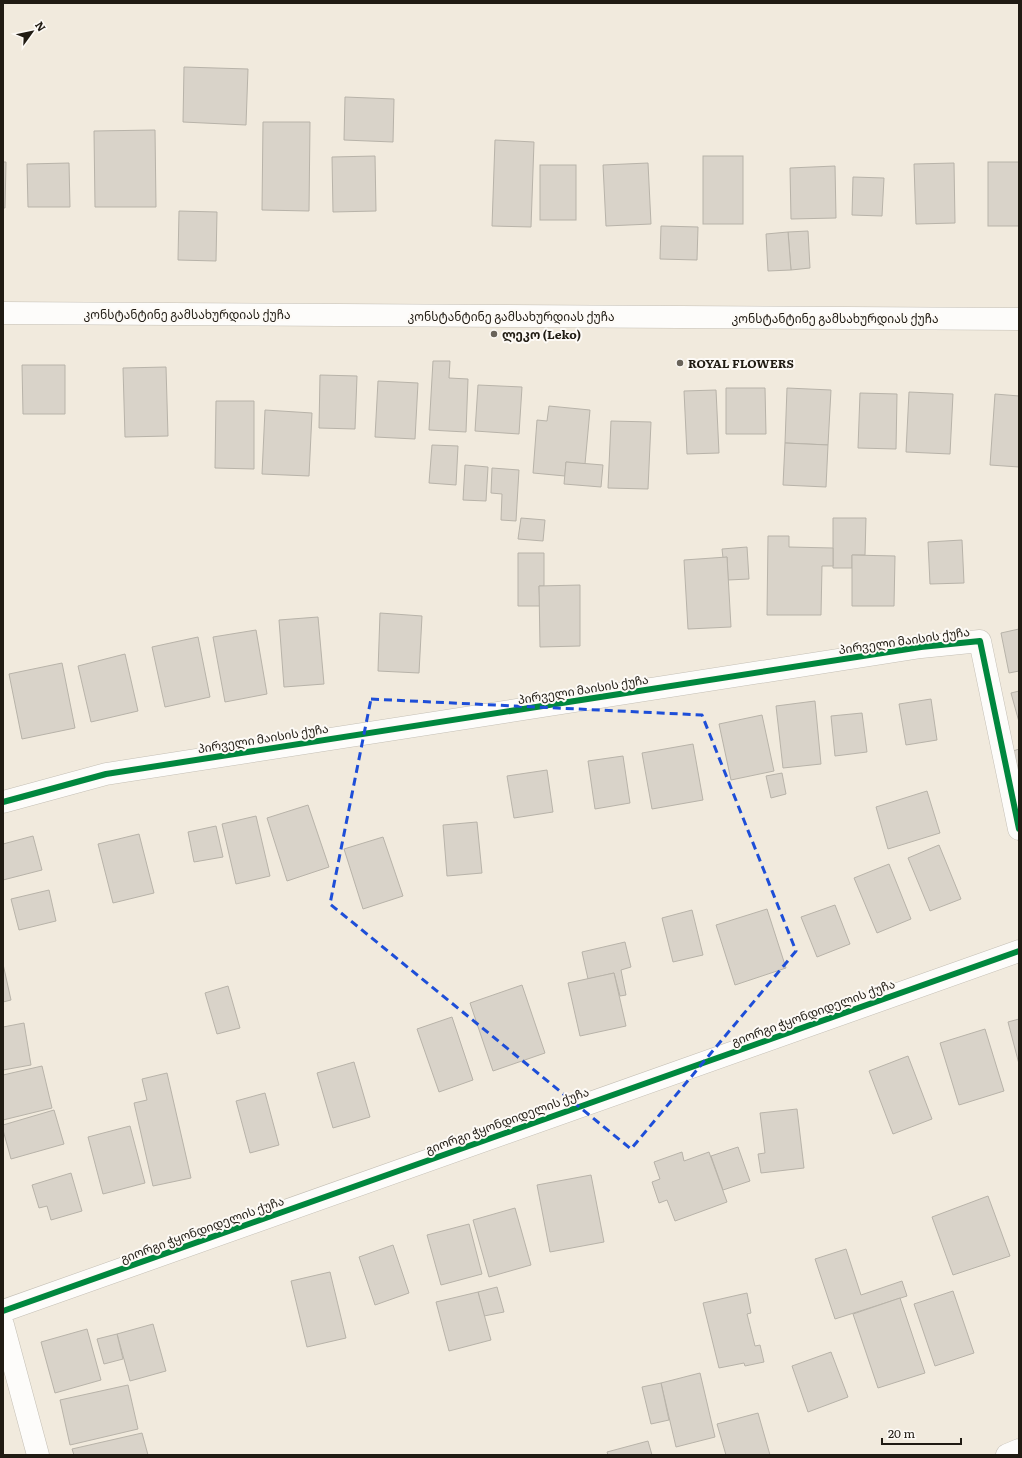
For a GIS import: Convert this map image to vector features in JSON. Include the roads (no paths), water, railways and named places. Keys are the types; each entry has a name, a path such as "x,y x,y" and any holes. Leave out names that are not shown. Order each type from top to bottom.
{"street":[{"name":"კონსტანტინე გამსახურდიას ქუჩა","path":"3,313 1019,319"},
{"name":"პირველი მაისის ქუჩა","path":"3,802 106,774 921,647 980,641 1019,829"},
{"name":"გიორგი ჭყონდიდელის ქუჩა","path":"3,1311 1019,951"},
{"path":"3,1326 38,1455"},
{"path":"1007,1455 1019,1450"}],"place":[{"name":"ლეკო (Leko)","path":"494,334"},
{"name":"ROYAL FLOWERS","path":"680,363"}]}
